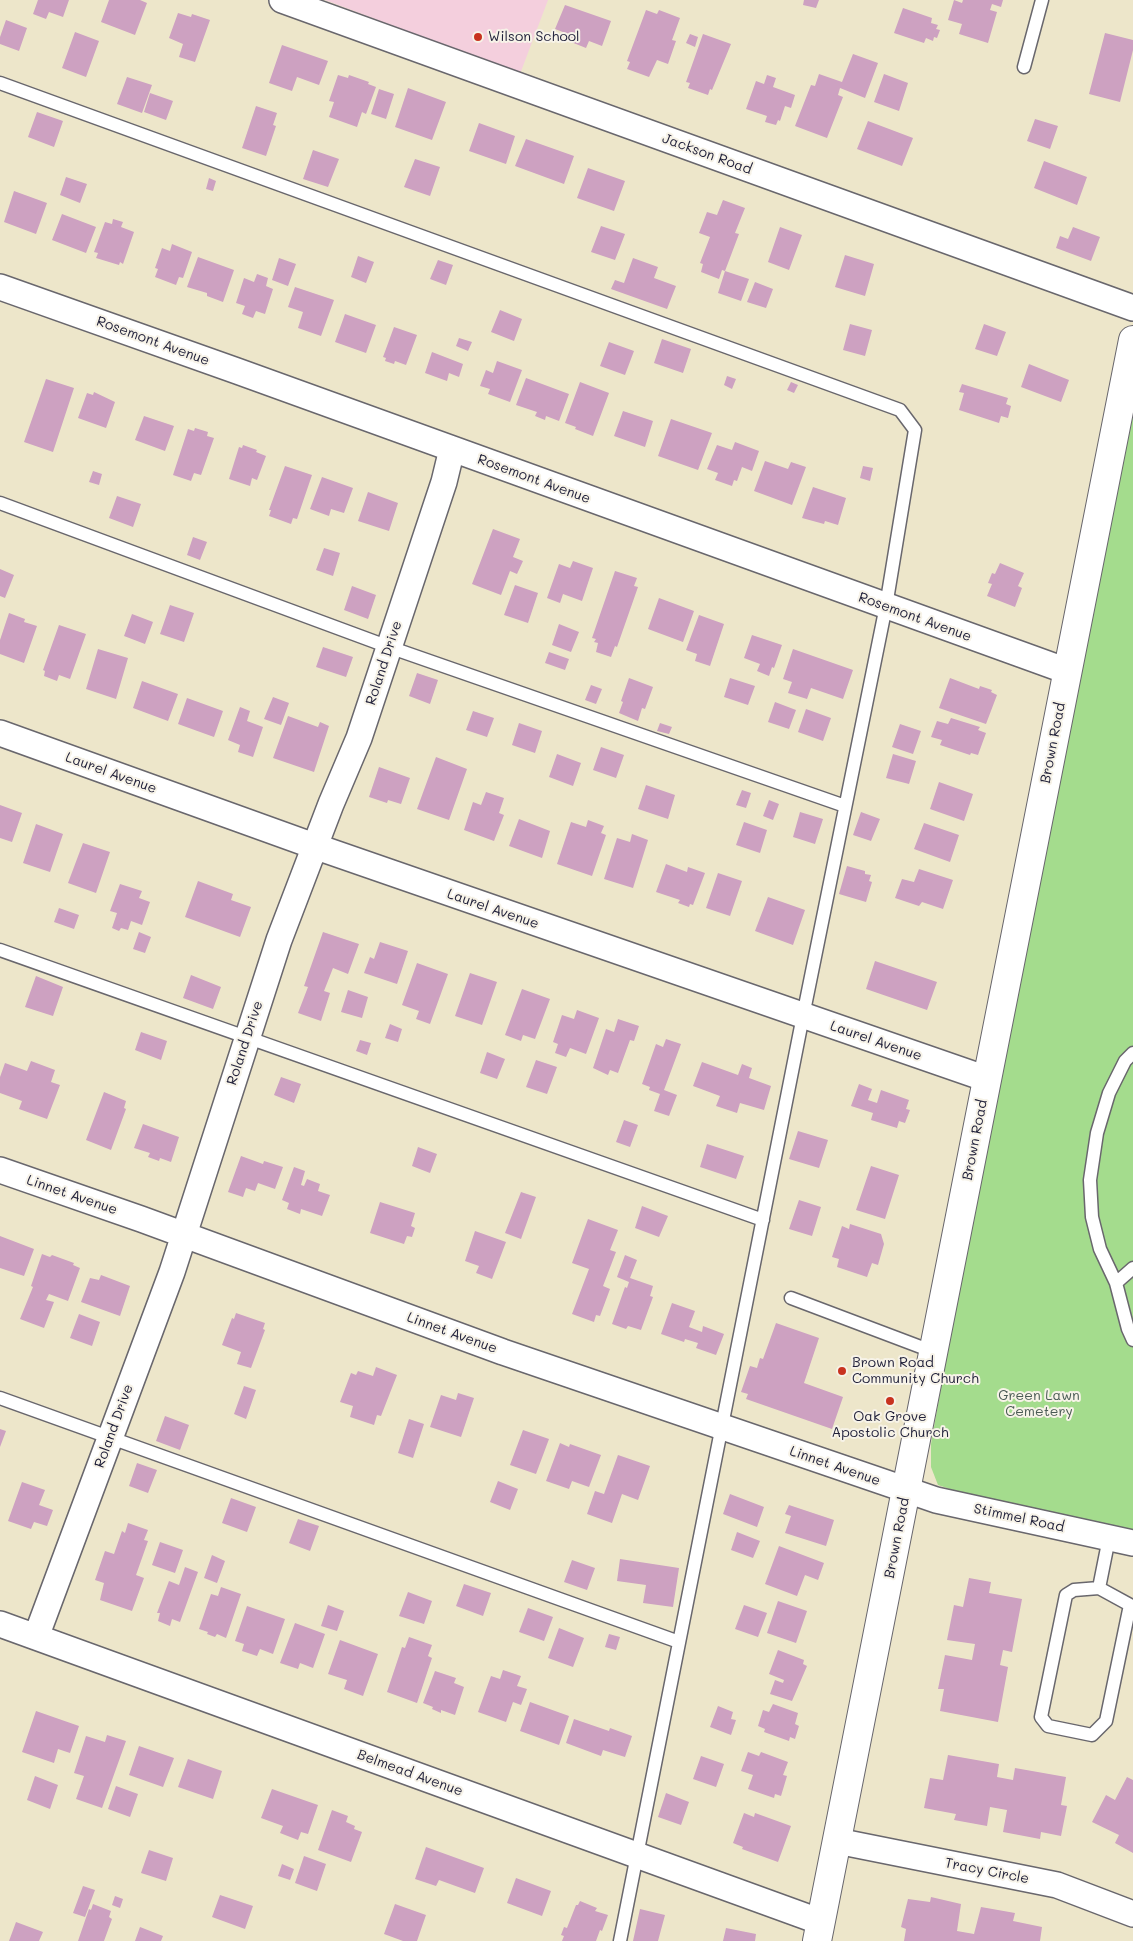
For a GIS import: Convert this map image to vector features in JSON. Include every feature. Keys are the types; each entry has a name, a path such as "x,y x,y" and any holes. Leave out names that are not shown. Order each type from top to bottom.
{"main road":[{"name":"Brown Road","path":"819,1931 1133,340"}],"street":[{"name":"Jackson Road","path":"282,0 1133,308"},
{"name":"Rosemont Avenue","path":"0,287 1067,672"},
{"name":"Roland Drive","path":"36,1637 184,1236 193,1203 279,940 314,846 359,738 444,482 452,449"},
{"name":"Laurel Avenue","path":"0,733 314,846 987,1079"},
{"name":"Linnet Avenue","path":"0,1170 512,1355 907,1490"},
{"name":"Stimmel Road","path":"907,1490 936,1500 1133,1543"},
{"name":"Belmead Avenue","path":"0,1624 636,1856 819,1931"},
{"name":"Tracy Circle","path":"837,1841 1057,1885 1133,1914"}],"lane":[{"path":"1024,67 1042,0"},
{"path":"0,83 900,410 915,430 886,606 802,1016 723,1427 620,1941"},
{"path":"0,503 389,647 845,806"},
{"path":"0,950 763,1220"},
{"path":"1133,1053 1125,1061 1108,1093 1097,1133 1090,1180 1092,1217 1100,1249 1116,1283 1128,1329 1133,1340"},
{"path":"1116,1283 1133,1268"},
{"path":"791,1298 934,1352"},
{"path":"0,1398 679,1642"},
{"path":"1099,1588 1109,1538"},
{"path":"1099,1588 1130,1606 1106,1721 1092,1735 1048,1726 1041,1717 1066,1595 1074,1590 1099,1588"}],"shaded area":[{"name":"Wilson School","path":"325,0 548,0 520,74"}],"green space":[{"name":"Green Lawn Cemetery","path":"1133,409 1133,1530 956,1491 938,1485 931,1467 931,1444 953,1319"}],"building":[{"path":"38,0 69,0 63,17 49,12 46,19 33,14"},
{"path":"109,0 140,0 147,3 135,35 101,22"},
{"path":"804,0 819,0 816,8 803,5"},
{"path":"954,0 962,3 963,0 1003,0 1001,7 992,4 990,10 997,12 988,43 959,34 962,24 948,20"},
{"path":"565,5 611,21 602,46 589,41 586,48 566,40 568,34 555,29"},
{"path":"903,8 932,18 931,23 938,25 936,29 940,30 937,38 934,37 933,41 926,38 924,43 894,33"},
{"path":"646,10 657,14 659,10 680,18 672,40 676,41 668,64 657,60 649,77 627,69 630,62 627,61"},
{"path":"178,13 191,17 192,14 210,20 195,62 179,57 183,44 169,38"},
{"path":"6,20 27,28 19,51 0,44 0,37"},
{"path":"75,32 99,41 86,77 62,68"},
{"path":"1105,33 1133,40 1133,50 1120,102 1089,94"},
{"path":"690,34 698,37 695,47 686,43"},
{"path":"703,34 731,44 712,90 710,89 708,95 688,88 690,83 686,82"},
{"path":"282,45 328,61 319,85 297,77 292,91 269,83"},
{"path":"853,54 878,63 865,98 840,88 838,95 843,97 827,138 795,126 811,85 815,86 819,74 842,82"},
{"path":"884,74 908,83 899,111 874,102"},
{"path":"338,75 348,78 349,75 369,82 368,84 376,87 366,114 362,112 357,127 329,117 334,102 329,101"},
{"path":"767,75 776,78 773,87 795,95 791,108 785,106 780,121 778,120 776,125 765,122 767,116 746,109 756,81 764,84"},
{"path":"127,77 152,85 142,113 117,104"},
{"path":"408,88 446,102 432,140 395,127"},
{"path":"379,89 394,94 386,119 371,114"},
{"path":"150,93 173,101 166,120 144,112"},
{"path":"256,106 277,113 273,125 276,126 266,156 242,148"},
{"path":"37,112 63,121 54,147 28,137"},
{"path":"1035,119 1058,126 1050,149 1027,141"},
{"path":"868,121 913,138 902,166 857,149"},
{"path":"479,123 515,136 506,164 469,151"},
{"path":"526,139 574,156 564,184 515,166"},
{"path":"313,150 339,159 328,187 303,179"},
{"path":"415,159 440,167 430,196 404,187"},
{"path":"1044,161 1087,177 1077,205 1034,188"},
{"path":"588,168 625,181 614,211 577,198"},
{"path":"66,177 87,184 80,203 60,195"},
{"path":"209,178 216,181 213,191 206,189"},
{"path":"14,191 47,203 36,234 4,222"},
{"path":"723,200 745,208 735,233 739,234 725,271 722,270 719,279 701,272 703,264 700,263 710,237 699,233 707,212 717,215"},
{"path":"62,214 96,227 86,253 52,240"},
{"path":"113,219 123,222 121,227 134,232 123,264 120,262 119,265 96,258 98,253 94,252 105,222 112,224"},
{"path":"601,226 625,234 615,260 591,252"},
{"path":"780,227 802,235 789,270 768,262"},
{"path":"1073,227 1100,237 1091,261 1056,248 1060,236 1068,239"},
{"path":"172,244 192,252 183,278 179,277 176,285 155,277 158,269 155,268 162,248 170,251"},
{"path":"845,255 874,264 865,296 835,287"},
{"path":"358,256 374,262 366,283 351,277"},
{"path":"198,257 234,270 223,302 207,296 207,293 187,287"},
{"path":"279,258 296,264 288,286 272,280"},
{"path":"633,258 658,267 654,278 676,286 667,309 611,289 615,280 624,283"},
{"path":"438,260 453,265 446,285 430,279"},
{"path":"725,271 749,279 741,301 718,293"},
{"path":"257,274 268,278 266,286 273,289 265,314 256,311 253,318 242,314 245,306 236,303 244,278 254,282"},
{"path":"755,282 773,289 766,308 747,302"},
{"path":"295,287 334,300 321,336 298,328 303,312 288,307"},
{"path":"500,310 522,319 514,341 491,332"},
{"path":"345,314 376,325 366,353 335,342"},
{"path":"850,324 872,330 865,356 843,350"},
{"path":"984,324 1006,332 997,356 975,349"},
{"path":"394,327 417,335 406,365 395,361 394,364 385,361 386,358 383,357"},
{"path":"459,338 472,342 468,351 456,346"},
{"path":"662,339 691,349 683,373 654,363"},
{"path":"609,342 634,351 625,375 600,366"},
{"path":"432,352 463,364 459,377 449,373 447,381 425,373"},
{"path":"497,361 522,370 510,402 488,394 490,389 480,386 486,370 493,373"},
{"path":"1029,364 1069,380 1061,402 1021,387"},
{"path":"727,376 736,379 732,389 724,385"},
{"path":"526,378 569,394 559,421 546,416 545,420 535,416 537,412 516,405"},
{"path":"46,379 74,388 53,452 24,442"},
{"path":"580,382 609,393 593,436 565,423"},
{"path":"791,382 798,385 794,393 787,390"},
{"path":"962,384 1008,398 1006,404 1011,406 1008,418 1001,416 999,423 959,410 964,393 959,392"},
{"path":"94,392 115,402 106,428 78,418 87,393 93,395"},
{"path":"623,411 653,421 645,447 614,436"},
{"path":"144,416 174,426 165,451 135,440"},
{"path":"671,419 712,433 698,470 658,456"},
{"path":"195,428 208,432 207,436 214,438 201,475 194,473 191,481 173,475 188,429 194,431"},
{"path":"735,442 759,451 752,471 742,467 737,481 734,480 732,486 715,480 718,473 707,469 717,445 732,450"},
{"path":"243,445 257,450 256,452 266,456 257,480 252,478 250,486 229,479 239,447 242,448"},
{"path":"765,461 788,469 791,462 806,467 792,505 754,491"},
{"path":"285,466 312,475 297,519 293,518 291,524 269,516 271,510 269,510"},
{"path":"863,466 873,468 870,481 860,478"},
{"path":"93,471 102,474 99,485 89,482"},
{"path":"322,477 353,488 344,513 331,509 329,516 310,509"},
{"path":"813,487 846,498 838,525 825,521 824,524 802,518"},
{"path":"368,492 398,503 389,531 358,521"},
{"path":"117,496 141,504 133,527 109,518"},
{"path":"493,529 520,539 513,557 523,561 517,574 510,571 501,595 472,584"},
{"path":"193,537 207,542 200,560 187,555"},
{"path":"324,548 340,553 333,576 316,570"},
{"path":"573,561 593,568 582,601 563,594 560,603 547,598 559,564 570,568"},
{"path":"1000,563 1024,573 1018,586 1022,588 1015,607 987,596 992,584 988,583 992,573 995,574"},
{"path":"0,569 14,575 5,598 0,596"},
{"path":"615,571 637,578 634,586 638,587 617,647 615,646 611,657 596,652 598,643 594,642 596,639 592,638"},
{"path":"515,585 538,593 528,623 504,615"},
{"path":"352,586 376,595 368,619 344,610"},
{"path":"659,598 694,611 683,642 648,629"},
{"path":"170,605 194,613 184,642 160,634"},
{"path":"9,613 25,619 24,622 37,626 24,663 0,654 0,640"},
{"path":"132,614 153,622 145,644 124,636"},
{"path":"699,615 724,624 710,666 695,661 697,654 686,650"},
{"path":"559,624 579,632 571,652 552,645"},
{"path":"59,625 86,634 70,679 59,675 57,681 44,676 45,671 43,670"},
{"path":"752,635 782,645 774,668 772,667 769,676 757,671 760,664 744,658"},
{"path":"323,647 353,657 346,677 316,667"},
{"path":"98,649 128,658 116,699 86,689"},
{"path":"793,649 853,670 843,699 811,688 807,699 788,693 792,682 783,679"},
{"path":"549,652 569,659 565,670 545,663"},
{"path":"417,673 438,680 430,704 409,696"},
{"path":"629,678 653,687 645,709 642,708 638,721 619,713"},
{"path":"730,678 755,686 748,705 724,697"},
{"path":"950,678 979,689 980,686 992,690 991,692 997,695 986,724 939,708"},
{"path":"142,681 178,694 168,721 133,708"},
{"path":"591,685 602,689 596,704 585,700"},
{"path":"273,697 289,703 281,725 264,719"},
{"path":"187,698 223,711 214,737 178,724"},
{"path":"775,702 796,710 789,729 768,722"},
{"path":"240,707 250,711 247,721 263,727 253,757 238,752 240,745 228,740"},
{"path":"806,709 831,718 823,741 798,732"},
{"path":"473,711 494,718 487,737 466,730"},
{"path":"288,716 318,727 320,722 329,726 314,772 273,758"},
{"path":"951,718 980,727 978,730 986,733 978,755 971,753 970,755 940,745 942,740 931,737 937,721 948,724"},
{"path":"519,723 542,731 535,753 512,745"},
{"path":"660,723 672,727 669,734 657,731"},
{"path":"900,724 921,731 913,754 892,747"},
{"path":"601,747 624,755 616,778 593,770"},
{"path":"557,754 581,763 573,786 549,777"},
{"path":"893,754 916,761 909,784 886,778"},
{"path":"436,757 467,769 449,820 417,809"},
{"path":"379,767 410,778 401,804 388,800 387,803 369,797"},
{"path":"939,782 973,794 964,821 930,809"},
{"path":"646,785 675,795 668,819 638,809"},
{"path":"742,790 751,793 746,808 736,805"},
{"path":"486,792 504,798 499,813 504,815 494,841 464,830 473,802 481,805"},
{"path":"769,800 779,804 773,820 763,816"},
{"path":"0,805 22,813 12,842 0,838"},
{"path":"800,812 823,819 815,844 793,837"},
{"path":"861,812 880,819 871,841 853,835"},
{"path":"519,819 550,831 542,858 509,846"},
{"path":"588,820 604,826 601,833 606,835 592,876 557,864 571,822 586,827"},
{"path":"744,822 767,830 760,853 736,845"},
{"path":"924,823 959,835 950,862 914,849"},
{"path":"36,824 63,834 50,872 23,863"},
{"path":"632,834 648,840 633,888 604,879 617,838 630,842"},
{"path":"83,843 110,852 96,893 68,883"},
{"path":"666,864 687,872 688,867 705,873 693,905 690,904 689,907 678,903 680,900 656,892"},
{"path":"847,866 865,871 865,874 871,875 869,881 872,882 866,902 839,894"},
{"path":"919,869 953,880 943,909 922,902 919,906 895,898 902,879 914,882"},
{"path":"718,873 742,881 730,916 706,908"},
{"path":"198,881 233,894 231,900 251,907 240,937 185,917"},
{"path":"120,884 142,891 139,898 150,902 142,925 131,921 128,930 121,928 119,931 112,928 117,913 110,911"},
{"path":"768,897 805,910 793,945 755,931"},
{"path":"59,908 79,915 74,929 54,922"},
{"path":"139,932 151,937 145,953 133,949"},
{"path":"323,932 359,944 348,974 333,968 324,991 330,993 321,1021 298,1013 308,987 304,986"},
{"path":"380,942 408,951 397,984 364,973 370,957 374,959"},
{"path":"875,961 937,982 927,1010 866,989"},
{"path":"417,963 448,974 430,1024 416,1019 419,1011 402,1005"},
{"path":"470,973 497,982 482,1025 455,1016"},
{"path":"191,975 221,987 213,1009 183,998"},
{"path":"36,976 63,987 53,1016 25,1007"},
{"path":"522,989 550,999 535,1039 523,1035 521,1041 505,1035"},
{"path":"348,990 368,997 362,1018 341,1012"},
{"path":"577,1010 599,1018 586,1054 570,1048 566,1057 555,1053 558,1044 553,1042 562,1015 574,1019"},
{"path":"618,1019 639,1026 634,1041 630,1040 618,1073 610,1070 608,1075 593,1068 606,1029 614,1032"},
{"path":"390,1024 402,1029 398,1042 385,1038"},
{"path":"141,1032 167,1041 161,1060 135,1050"},
{"path":"666,1039 681,1044 664,1090 677,1095 669,1116 654,1111 660,1094 649,1090 650,1087 642,1084 656,1044 663,1047"},
{"path":"360,1040 371,1043 367,1055 356,1051"},
{"path":"487,1052 505,1059 497,1079 480,1073"},
{"path":"536,1060 557,1067 547,1094 526,1087"},
{"path":"31,1061 55,1070 51,1082 60,1085 47,1119 19,1109 22,1101 0,1093 0,1077 5,1063 27,1071"},
{"path":"702,1062 738,1075 742,1064 752,1068 749,1078 771,1086 764,1110 740,1103 737,1113 716,1106 720,1096 693,1086"},
{"path":"281,1077 301,1084 294,1103 274,1095"},
{"path":"859,1084 872,1089 868,1100 877,1103 881,1090 909,1100 906,1109 910,1110 905,1123 899,1121 897,1128 871,1120 873,1113 851,1106"},
{"path":"104,1092 126,1101 124,1108 126,1109 111,1150 86,1140"},
{"path":"624,1120 638,1125 630,1147 616,1142"},
{"path":"143,1124 179,1137 171,1162 160,1158 159,1161 148,1157 150,1153 134,1148"},
{"path":"798,1131 828,1140 819,1168 789,1159"},
{"path":"707,1144 744,1156 736,1179 700,1167"},
{"path":"418,1147 437,1154 430,1173 412,1166"},
{"path":"241,1156 263,1164 264,1161 283,1167 275,1189 258,1183 255,1191 246,1188 243,1197 228,1192"},
{"path":"871,1166 899,1175 885,1219 856,1210"},
{"path":"294,1167 305,1171 301,1185 304,1186 307,1179 320,1184 318,1191 330,1195 322,1216 301,1209 300,1214 287,1209 289,1203 282,1200"},
{"path":"521,1192 536,1197 521,1239 505,1233"},
{"path":"799,1200 821,1207 812,1236 789,1229"},
{"path":"380,1202 415,1213 411,1226 415,1228 412,1237 407,1236 404,1244 370,1233"},
{"path":"642,1206 668,1216 659,1237 635,1228"},
{"path":"588,1219 618,1230 610,1250 616,1252 603,1286 610,1289 600,1316 596,1315 594,1322 572,1314 589,1269 572,1263"},
{"path":"850,1224 881,1234 884,1244 878,1265 872,1263 867,1277 837,1267 839,1259 832,1257 842,1226 849,1229"},
{"path":"475,1231 506,1242 492,1279 476,1273 479,1266 465,1261"},
{"path":"0,1236 34,1249 24,1276 0,1268"},
{"path":"42,1254 50,1257 52,1255 74,1263 73,1265 80,1268 68,1301 49,1294 46,1300 54,1302 44,1328 20,1319 33,1287 31,1286"},
{"path":"625,1255 637,1260 630,1278 653,1286 650,1296 653,1297 641,1330 628,1326 626,1329 612,1324 625,1287 627,1288 629,1282 617,1277"},
{"path":"101,1275 130,1286 120,1316 81,1302 90,1278 99,1280"},
{"path":"672,1303 695,1311 689,1327 702,1332 703,1326 724,1334 716,1355 696,1348 698,1343 685,1339 684,1342 661,1334"},
{"path":"236,1313 265,1323 263,1329 265,1330 251,1368 237,1364 241,1352 222,1345 232,1318 234,1319"},
{"path":"79,1314 100,1322 92,1346 70,1338"},
{"name":"Brown Road Community Church","path":"776,1323 819,1338 804,1383 843,1397 832,1429 746,1399 748,1394 741,1392 750,1366 757,1368 760,1358 763,1359"},
{"path":"376,1367 397,1375 381,1416 377,1415 374,1425 350,1417 353,1406 340,1402 351,1373 356,1375 358,1371 373,1376"},
{"path":"244,1386 256,1390 246,1419 234,1414"},
{"path":"458,1393 474,1398 461,1437 430,1427 441,1395 456,1400"},
{"path":"165,1416 189,1425 180,1450 156,1441"},
{"path":"409,1419 424,1424 413,1458 398,1453"},
{"path":"0,1429 6,1431 0,1447"},
{"path":"523,1430 549,1439 536,1474 510,1465"},
{"path":"560,1443 569,1447 570,1444 601,1455 589,1487 572,1481 569,1489 546,1481"},
{"path":"618,1455 650,1466 638,1500 622,1494 612,1523 587,1514 595,1491 604,1494"},
{"path":"137,1463 157,1470 148,1493 129,1486"},
{"path":"498,1481 518,1489 510,1510 490,1502"},
{"path":"22,1482 45,1490 39,1505 53,1510 47,1526 34,1522 31,1529 8,1521"},
{"path":"730,1494 764,1507 757,1527 723,1514"},
{"path":"231,1498 256,1507 247,1532 222,1523"},
{"path":"789,1505 834,1520 826,1546 785,1533 791,1516 785,1514"},
{"path":"298,1519 319,1526 310,1551 289,1543"},
{"path":"128,1523 148,1530 144,1540 148,1541 136,1575 144,1578 132,1611 100,1600 104,1583 95,1580 105,1551 114,1554 122,1531 125,1533"},
{"path":"737,1532 760,1541 753,1558 731,1550"},
{"path":"160,1542 183,1550 175,1573 152,1565"},
{"path":"779,1546 824,1563 818,1580 805,1575 797,1596 765,1584"},
{"path":"212,1555 225,1561 217,1583 204,1578"},
{"path":"620,1559 679,1568 673,1607 643,1603 646,1585 617,1581"},
{"path":"572,1560 595,1568 587,1590 564,1582"},
{"path":"185,1567 198,1572 180,1622 172,1619 170,1626 158,1621 160,1613 157,1613 169,1581 179,1585"},
{"path":"969,1578 991,1582 989,1593 1022,1599 1012,1652 1003,1650 1000,1665 1008,1667 998,1722 940,1711 944,1689 938,1689 945,1655 972,1660 975,1644 947,1640 954,1605 963,1607"},
{"path":"464,1584 491,1593 483,1616 456,1606"},
{"path":"221,1587 241,1594 226,1638 217,1634 215,1637 199,1629 211,1594 218,1596"},
{"path":"408,1592 432,1601 424,1624 399,1616"},
{"path":"778,1601 807,1611 796,1643 767,1633"},
{"path":"328,1605 344,1611 337,1631 321,1626"},
{"path":"744,1605 767,1613 758,1637 735,1629"},
{"path":"247,1606 285,1619 273,1654 260,1649 257,1656 242,1651 244,1644 235,1641"},
{"path":"528,1608 553,1617 544,1641 519,1632"},
{"path":"295,1623 325,1634 313,1668 300,1663 298,1669 280,1663"},
{"path":"559,1628 584,1638 573,1667 548,1658"},
{"path":"609,1634 620,1637 616,1650 605,1647"},
{"path":"409,1637 432,1645 428,1656 432,1658 417,1703 387,1692 402,1647 405,1648"},
{"path":"340,1640 378,1654 363,1696 344,1689 347,1680 328,1674"},
{"path":"778,1650 804,1660 803,1664 807,1666 792,1701 770,1694 775,1680 783,1683 784,1680 769,1674"},
{"path":"503,1670 521,1676 517,1686 527,1689 521,1705 513,1702 506,1722 478,1712 491,1676 500,1679"},
{"path":"435,1671 456,1678 454,1683 464,1687 455,1715 441,1710 441,1713 423,1703"},
{"path":"530,1702 569,1716 559,1745 520,1731"},
{"path":"773,1704 798,1713 795,1724 799,1726 795,1739 790,1737 789,1741 764,1732 765,1729 758,1726 763,1710 769,1712"},
{"path":"718,1706 733,1712 731,1719 736,1720 731,1735 710,1727"},
{"path":"36,1711 79,1726 70,1753 58,1749 54,1763 22,1752"},
{"path":"574,1719 609,1731 610,1728 632,1736 625,1757 603,1750 601,1756 566,1743"},
{"path":"107,1735 126,1741 102,1808 76,1799 84,1776 74,1773 86,1736 105,1742"},
{"path":"139,1746 174,1758 163,1787 129,1775"},
{"path":"748,1752 759,1756 761,1752 788,1762 783,1775 787,1776 781,1796 775,1794 774,1798 748,1789 753,1775 741,1771"},
{"path":"948,1755 999,1764 997,1777 1013,1780 1015,1768 1066,1777 1061,1805 1067,1806 1061,1836 1041,1832 1040,1839 1003,1832 1007,1810 990,1807 987,1826 954,1820 956,1814 924,1808 930,1778 943,1780"},
{"path":"701,1756 724,1764 716,1787 693,1779"},
{"path":"188,1759 222,1771 213,1799 178,1787"},
{"path":"35,1776 58,1785 50,1809 27,1800"},
{"path":"1127,1777 1133,1780 1133,1853 1115,1843 1119,1835 1092,1822 1106,1795 1115,1800"},
{"path":"116,1786 138,1794 130,1817 108,1809"},
{"path":"272,1789 318,1805 308,1834 301,1832 298,1840 280,1833 283,1826 261,1818"},
{"path":"666,1793 689,1802 681,1825 658,1817"},
{"path":"332,1810 348,1816 346,1822 355,1826 354,1829 362,1832 351,1862 318,1850"},
{"path":"744,1813 754,1817 755,1813 791,1826 778,1862 742,1849 743,1847 733,1843"},
{"path":"426,1847 484,1868 475,1893 439,1880 436,1886 415,1879"},
{"path":"149,1850 173,1858 166,1881 141,1873"},
{"path":"304,1856 326,1864 317,1891 295,1883"},
{"path":"282,1864 294,1869 290,1880 278,1876"},
{"path":"516,1878 551,1891 542,1916 507,1903"},
{"path":"83,1886 95,1890 85,1917 73,1913"},
{"path":"220,1895 253,1906 245,1929 212,1917"},
{"path":"115,1896 123,1899 120,1908 112,1905"},
{"path":"931,1897 961,1904 957,1931 974,1934 981,1907 1015,1913 1013,1921 1042,1927 1040,1941 904,1941 906,1929 901,1927 908,1899 930,1902"},
{"path":"580,1901 597,1908 595,1911 608,1915 602,1931 600,1930 596,1941 562,1941 564,1936 561,1935 564,1927 567,1928 576,1905"},
{"path":"93,1904 111,1911 109,1917 112,1919 104,1941 78,1941 89,1909 91,1910"},
{"path":"395,1904 426,1915 417,1941 403,1941 384,1934"},
{"path":"640,1909 665,1915 658,1941 633,1941"},
{"path":"16,1922 43,1932 39,1941 9,1941"},
{"path":"140,1927 163,1936 161,1941 135,1941"},
{"path":"726,1928 756,1934 755,1941 723,1941"}],"place":[{"name":"Wilson School","path":"478,37"},
{"name":"Brown Road Community Church","path":"842,1371"},
{"name":"Oak Grove Apostolic Church","path":"890,1401"}]}
